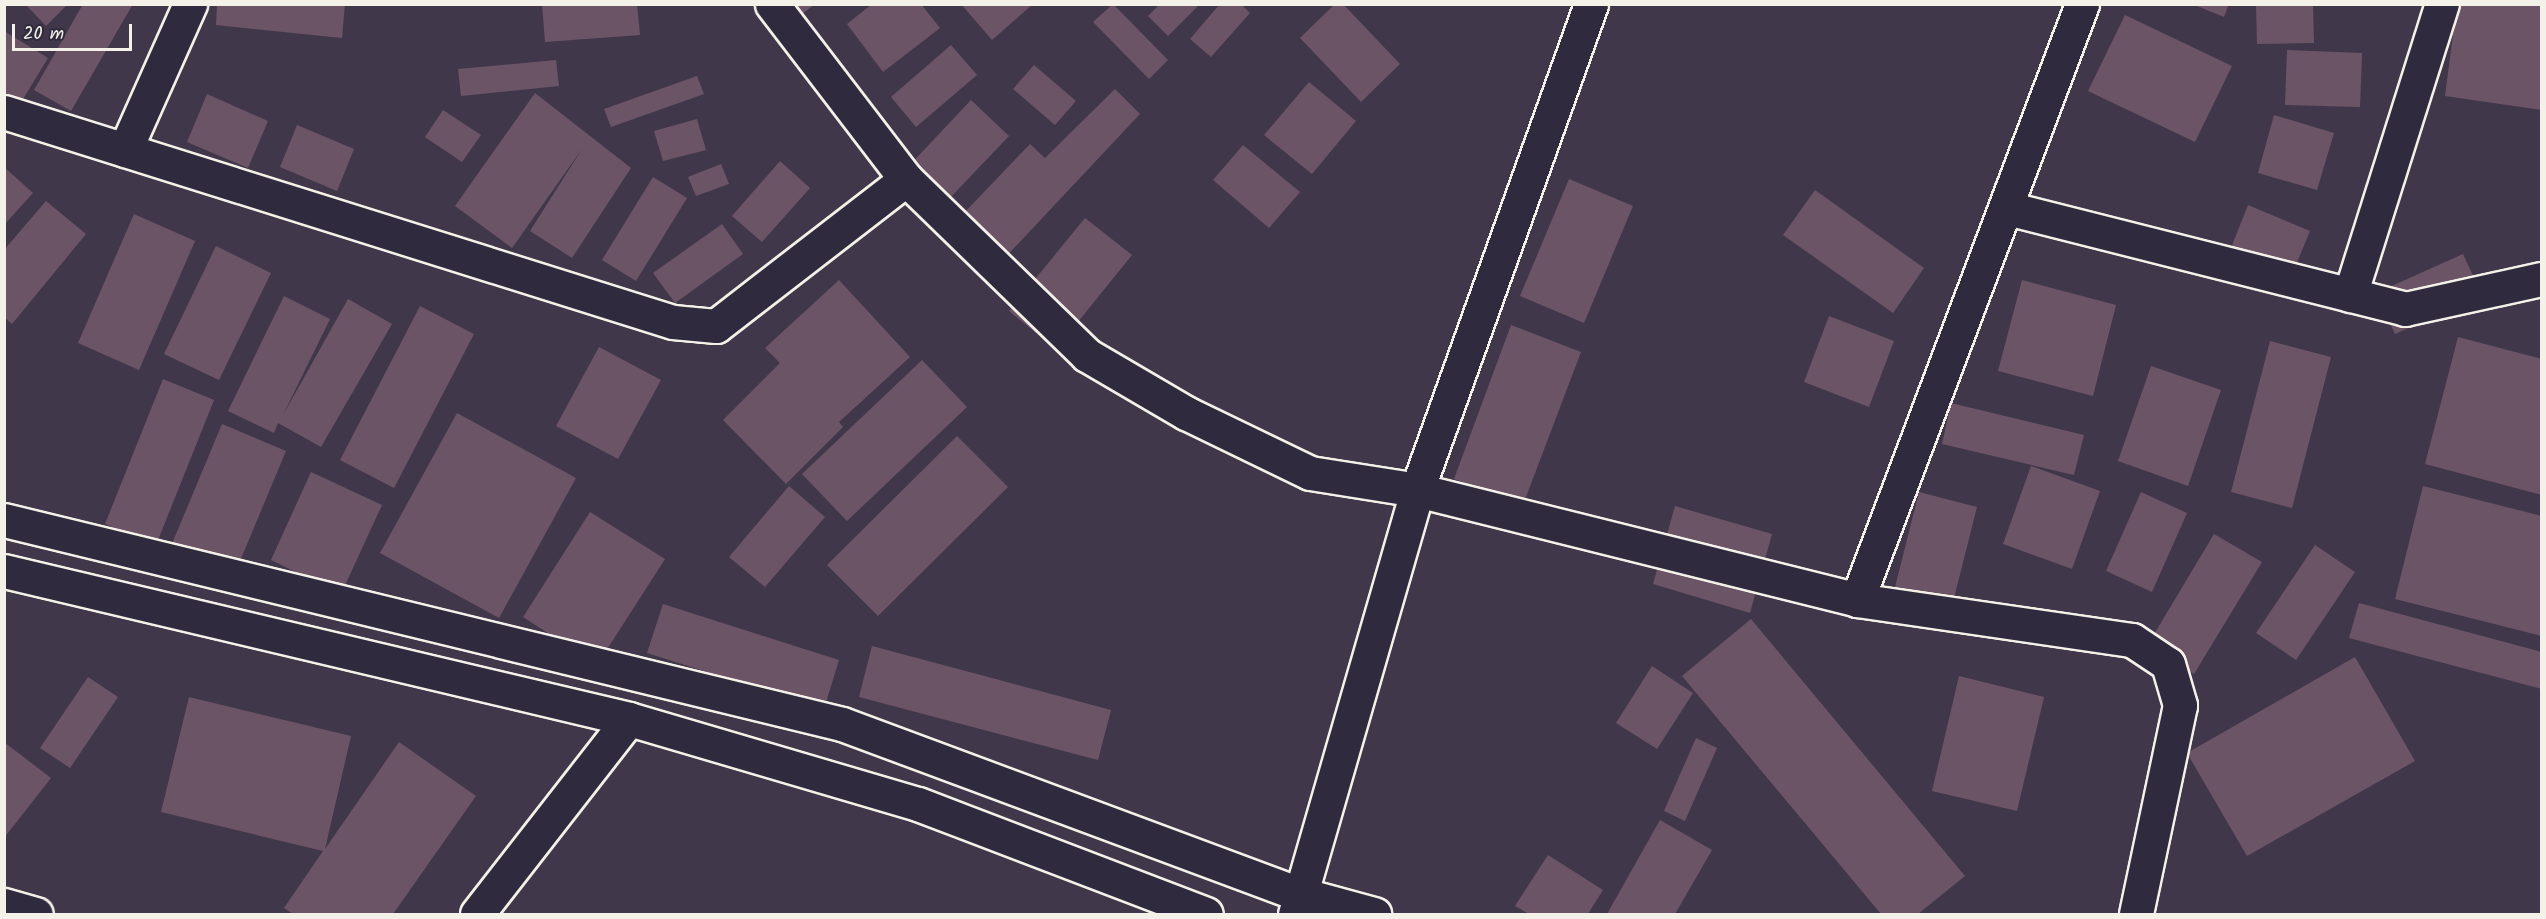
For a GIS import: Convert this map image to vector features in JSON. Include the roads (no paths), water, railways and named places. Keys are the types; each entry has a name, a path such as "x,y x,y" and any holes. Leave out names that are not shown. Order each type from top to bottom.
{"street":[{"path":"125,150 190,4"},
{"path":"772,4 906,179 1087,355 1186,413 1310,473 1417,490 1857,600 2132,640 2168,664 2180,705 2136,915"},
{"path":"1297,904 1417,490 1591,4"},
{"path":"1857,600 2007,208 2082,4"},
{"path":"2350,295 2442,4"},
{"path":"4,112 673,322 717,326 906,179"},
{"path":"2007,208 2405,309 2541,279"},
{"path":"4,520 842,724 1297,904 1374,915"},
{"path":"4,570 629,719 918,804 1206,915"},
{"path":"477,915 629,719"},
{"path":"4,905 36,915"}]}
